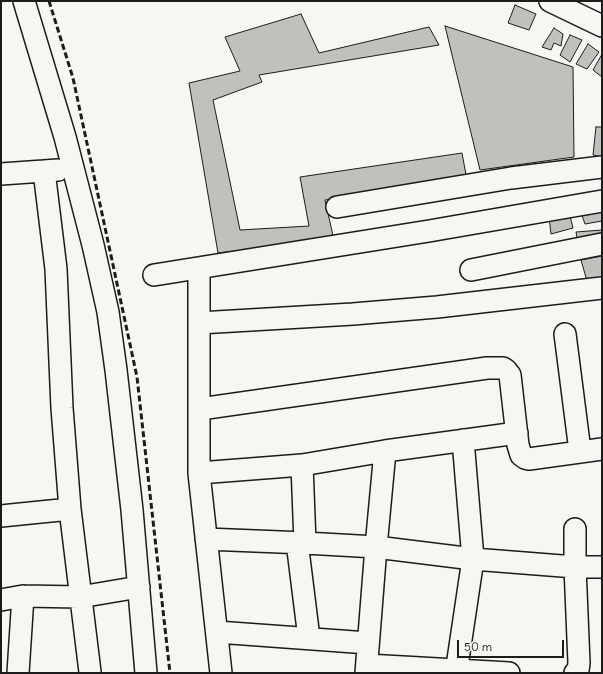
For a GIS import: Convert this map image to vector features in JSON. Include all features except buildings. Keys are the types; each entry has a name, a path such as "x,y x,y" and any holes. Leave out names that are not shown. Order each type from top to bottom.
{"street":[{"path":"24,1 73,168 101,281 113,342 132,510 146,673"},
{"path":"550,1 602,26"},
{"path":"337,207 511,178 602,167"},
{"path":"1,174 73,168"},
{"path":"44,171 56,269 62,408 70,509 90,672"},
{"path":"154,275 199,269 602,201"},
{"path":"471,270 602,244"},
{"path":"199,269 199,474 221,673"},
{"path":"199,323 361,314 602,288"},
{"path":"565,334 580,451"},
{"path":"200,409 487,368 498,368 506,370 510,375 517,434 520,450 525,458 529,459 602,449"},
{"path":"199,474 302,465 385,451 517,434"},
{"path":"456,671 473,559 463,440"},
{"path":"385,451 366,669 509,673"},
{"path":"302,465 301,542 310,638"},
{"path":"1,516 70,509"},
{"path":"575,529 579,663 576,673"},
{"path":"206,539 301,542 376,547 473,559 575,567 602,567"},
{"path":"1,600 23,596 80,597 139,587"},
{"path":"18,673 23,596"},
{"path":"217,632 368,642"},
{"path":"1,672 9,673"}],"railway":[{"path":"49,1 73,78 137,377 170,673"}]}
